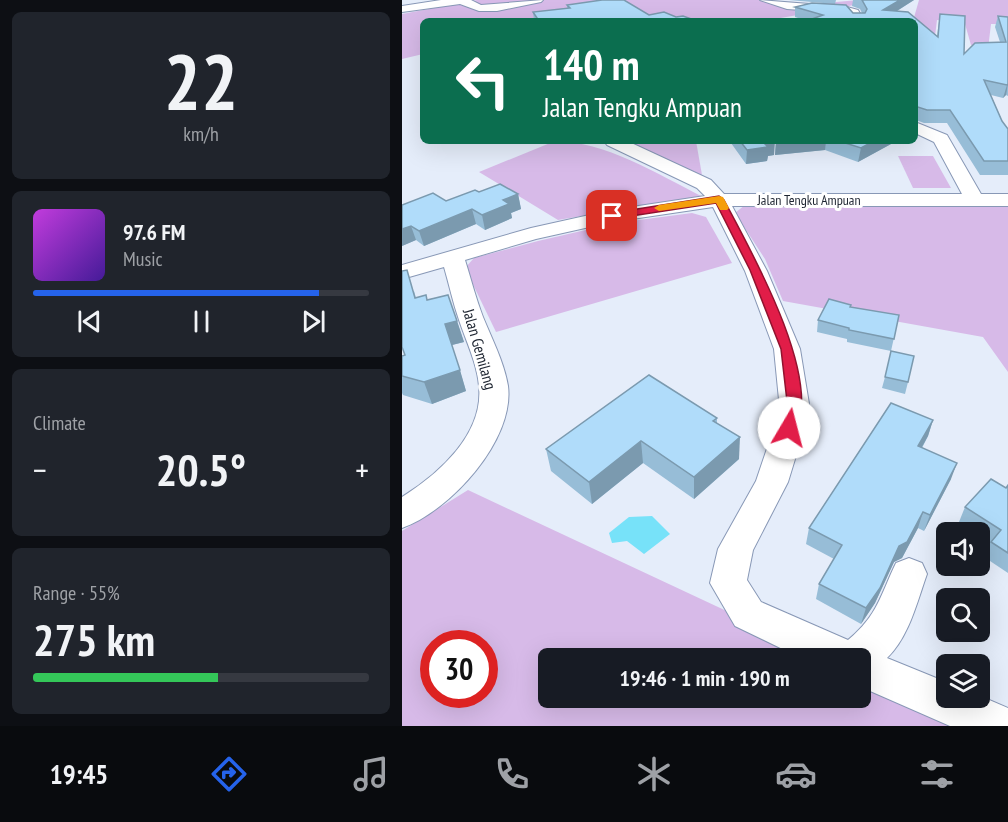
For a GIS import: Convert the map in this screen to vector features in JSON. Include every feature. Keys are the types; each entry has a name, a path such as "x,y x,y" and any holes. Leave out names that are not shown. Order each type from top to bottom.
{"street":[{"path":"402,9 463,0 479,8 497,8 537,0"},
{"path":"766,0 787,6 838,8 854,12 857,18"},
{"path":"918,128 941,139 975,200"},
{"path":"619,144 704,184 719,200 756,270 787,349 795,410 772,482 736,549 728,583 748,614 821,648"},
{"name":"Jalan Tengku Ampuan","path":"402,272 531,234 612,216 719,200 1008,200"},
{"name":"Jalan Gemilang","path":"402,514 425,500 465,463 487,426 494,393 482,343 469,312 453,257"},
{"path":"869,648 880,638 893,615 909,574"},
{"path":"871,671 1000,726"}],"shaded area":[{"path":"477,0 763,0 782,7 858,0 860,4 781,18 420,18 420,55 402,59 402,14"},
{"path":"919,0 1008,0 1008,24 991,24 988,49 971,45 965,24 937,20 935,36 918,24 918,18 914,18"},
{"path":"548,144 583,144 630,160 701,196 558,220 479,172"},
{"path":"631,144 697,144 702,175"},
{"path":"898,156 933,156 951,188 913,188"},
{"path":"745,205 1008,207 1008,372 983,337 783,301 765,259 735,213"},
{"path":"692,213 706,217 732,263 496,332 465,268 474,258 538,241 616,223"},
{"path":"468,490 806,648 538,648 538,708 871,708 871,679 974,726 402,726 402,531"}],"water":[{"path":"652,516 670,534 644,554 627,541 612,543 609,533 629,517"}],"building":[{"path":"602,0 624,0 649,15 664,12 676,17 689,18 537,18 533,12 570,8 567,5"},
{"path":"862,0 900,0 883,10 908,12 915,18 815,18 823,15 795,7 812,3 846,5 853,13 865,13 867,9"},
{"path":"940,14 965,16 964,54 975,43 1006,42 998,16 1008,17 1008,84 984,80 1002,121 1008,129 1008,161 984,161 950,110 927,110 918,107 918,20 938,37"},
{"path":"742,144 765,144 768,147 747,150"},
{"path":"848,144 868,144 861,148"},
{"path":"500,184 518,194 503,200 509,204 482,215 472,209 419,231 411,226 402,229 402,205 433,193 446,201"},
{"path":"407,270 415,298 426,295 427,300 448,295 457,321 445,324 460,370 424,382 402,376 402,356 405,355 402,347 402,271"},
{"path":"829,299 851,305 850,307 899,315 894,339 849,330 849,328 818,320"},
{"path":"891,351 914,356 908,382 885,377"},
{"path":"649,375 717,418 713,421 740,437 694,477 641,441 589,482 546,449"},
{"path":"891,403 933,420 918,446 957,463 930,515 923,512 907,542 899,546 880,588 866,608 819,584 842,545 809,528"},
{"path":"991,479 1006,488 1008,485 1008,553 991,542 1001,530 965,507"}],"slow traffic":[{"path":"659,208 719,200 723,208"}],"route":[{"path":"612,216 719,200 756,270 787,349 795,410 789,428"}]}
